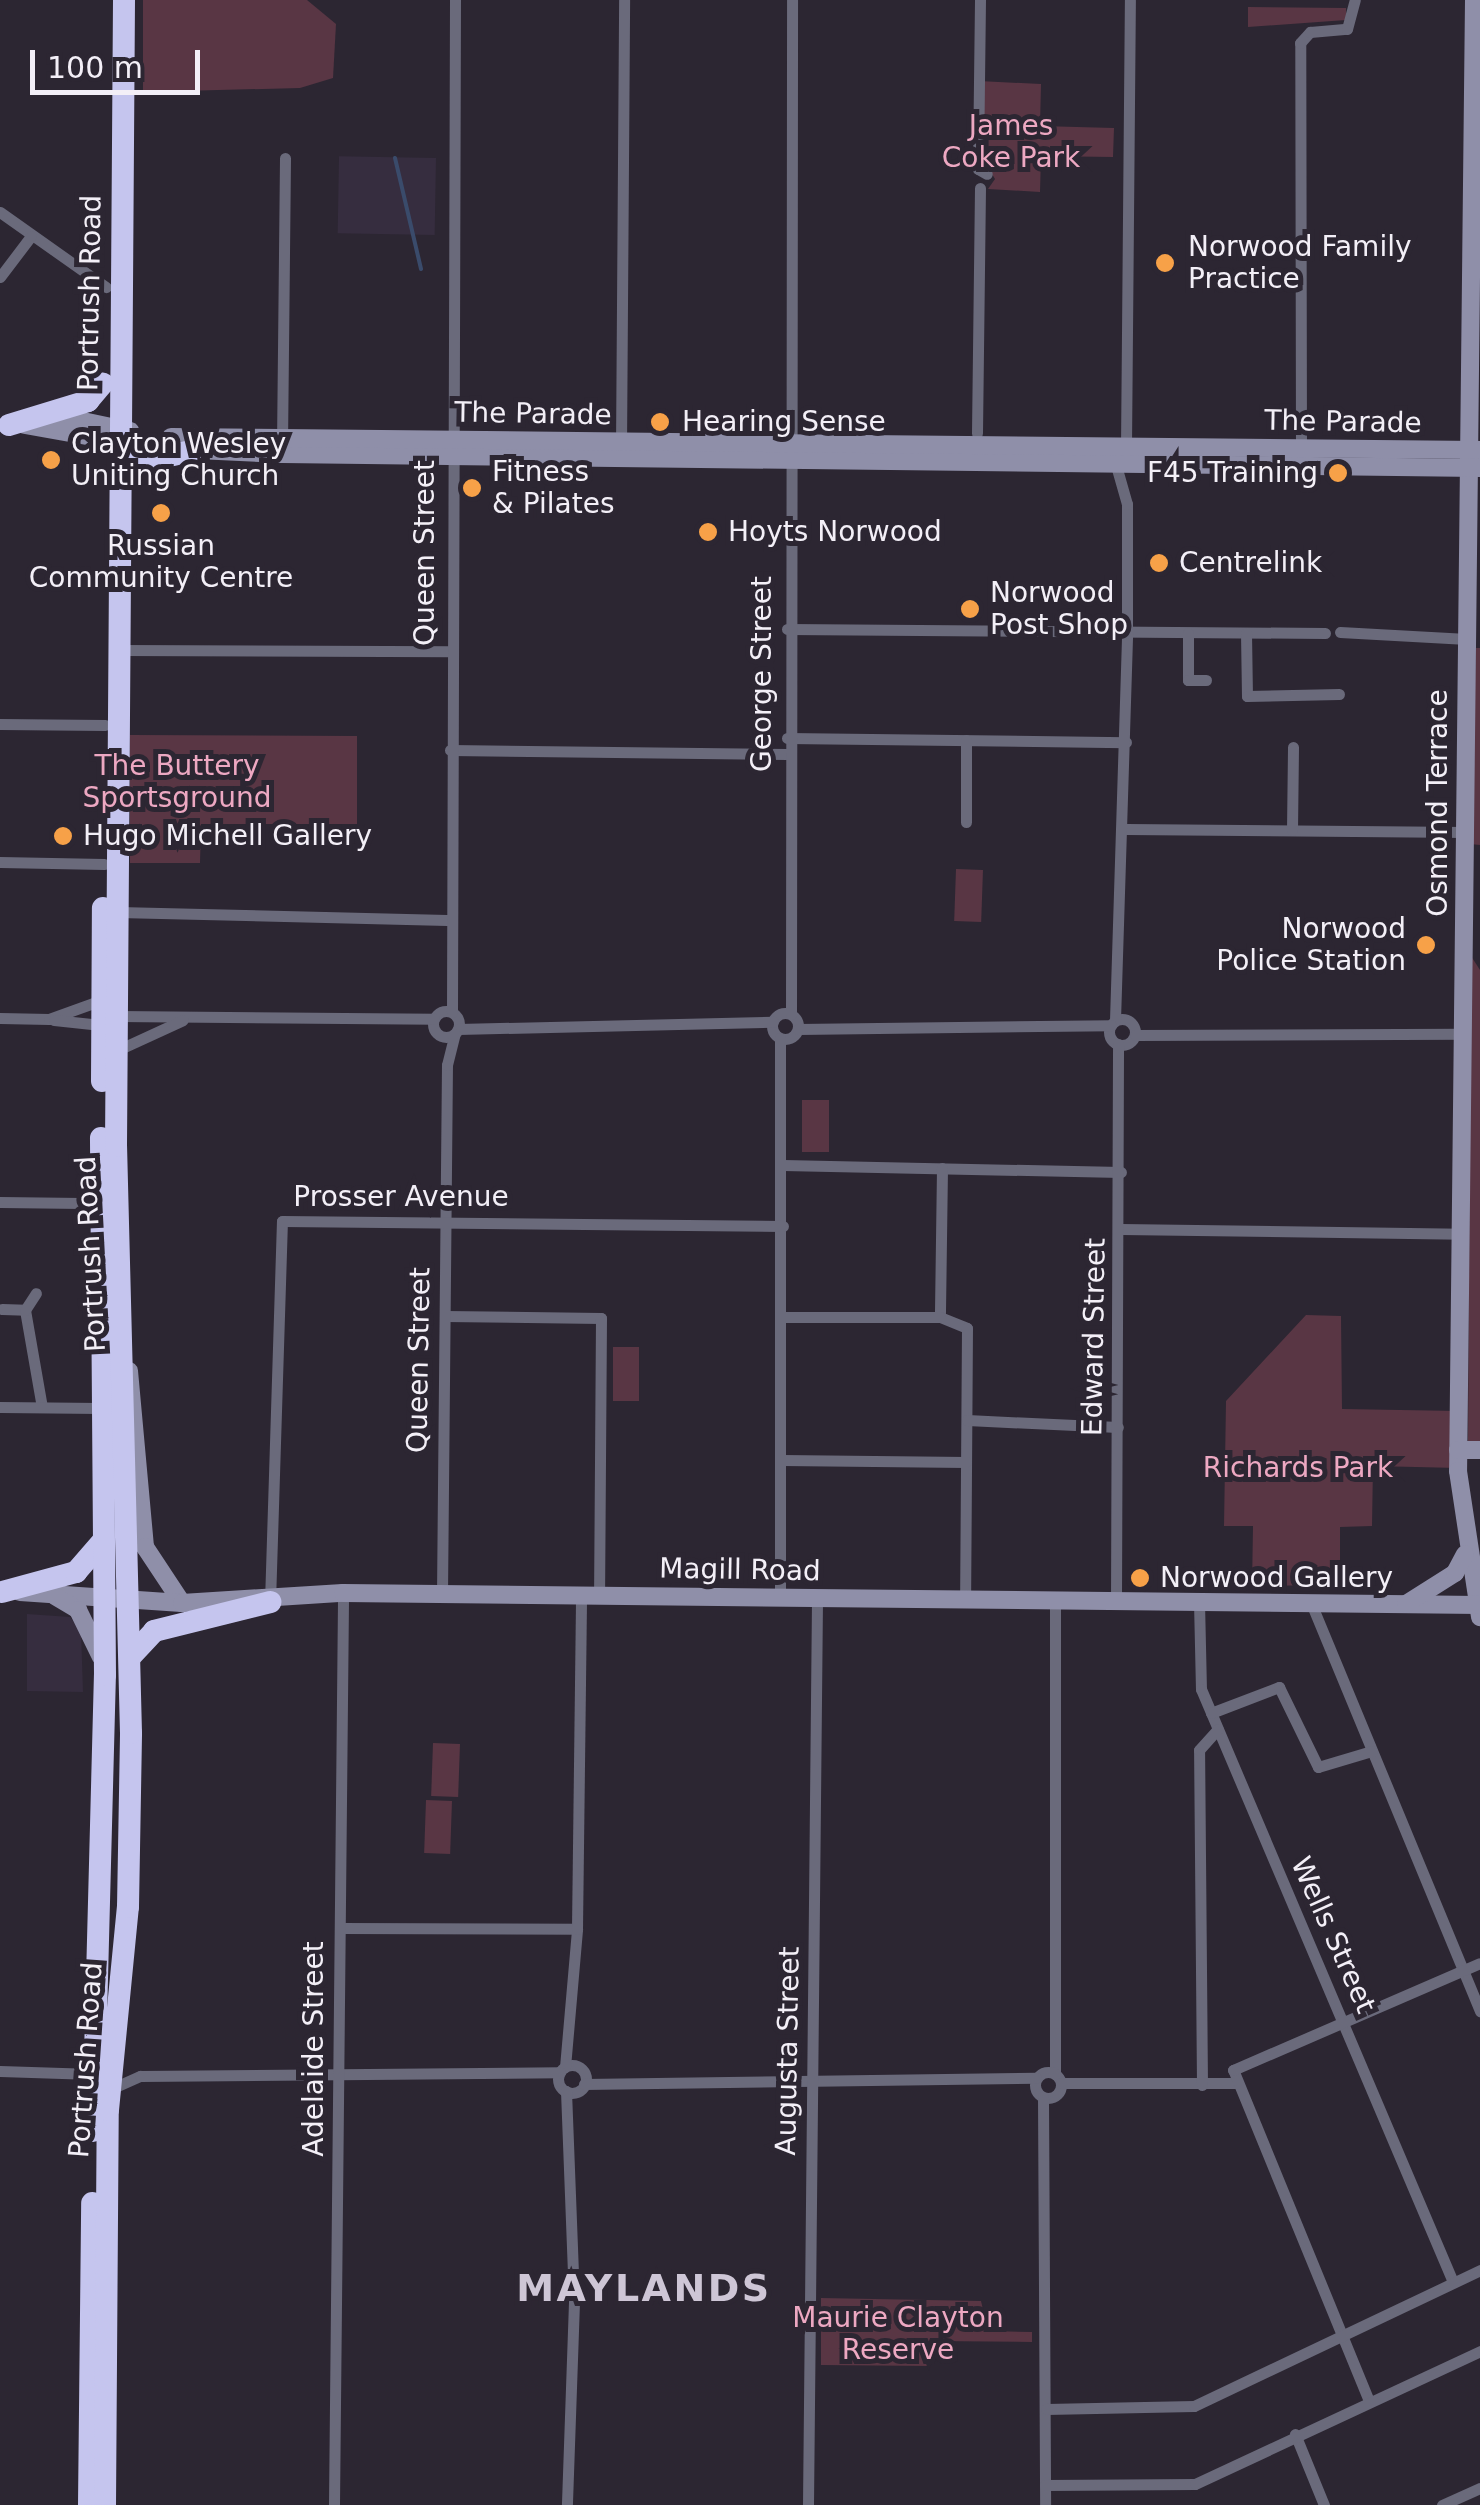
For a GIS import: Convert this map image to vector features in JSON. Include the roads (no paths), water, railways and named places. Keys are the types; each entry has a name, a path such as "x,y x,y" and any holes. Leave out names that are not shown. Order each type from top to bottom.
{"highway":[{"name":"Portrush Road","path":"89,2505 94,2074 105,1668 101,1149 118,915 117,481 103,384 113,287 110,0"},
{"name":"Portrush Road","path":"105,2505 109,2100 122,1982 131,1656 117,1055 101,997 113,287 124,0"},
{"path":"4,424 88,401 103,384"},
{"path":"117,481 133,464 195,450"},
{"path":"1,1592 76,1572 102,1541"},
{"path":"131,1656 154,1631 270,1602"},
{"path":"109,2100 94,2074 122,1982"}],"main road":[{"name":"Osmond Terrace","path":"1474,0 1474,459 1466,639 1458,1450 1465,1553 1479,1609"},
{"name":"The Parade","path":"4,424 111,430 238,445 1474,459"},
{"name":"The Parade","path":"111,430 195,450 238,445"},
{"path":"126,1358 141,1427 145,1547 182,1603"},
{"path":"1458,1450 1480,1450"},
{"path":"1406,1604 1455,1573 1465,1553"},
{"name":"Magill Road","path":"1,1592 182,1603 270,1602 343,1594 442,1594 1406,1604 1479,1609"},
{"path":"50,1594 78,1610 105,1668"}],"street":[{"name":"Queen Street","path":"442,1594 455,0"},
{"path":"621,450 624,0"},
{"name":"George Street","path":"780,1598 792,0"},
{"path":"980,0 978,169 986,174"},
{"name":"Edward Street","path":"1116,1601 1126,829 1130,0"},
{"path":"1301,457 1300,43 1310,32 1348,29 1355,0"},
{"path":"282,446 285,158"},
{"path":"978,433 980,188"},
{"path":"0,212 113,287"},
{"path":"0,276 32,236"},
{"path":"788,628 1188,634 1326,632"},
{"path":"1340,632 1466,639"},
{"path":"1246,633 1247,696 1339,694"},
{"path":"1188,634 1188,680 1206,680"},
{"path":"120,650 450,650"},
{"path":"0,724 105,725"},
{"path":"787,738 1126,742"},
{"path":"966,740 966,822"},
{"path":"1292,830 1294,746"},
{"path":"450,750 787,754"},
{"path":"1126,829 1466,832"},
{"path":"0,862 104,864"},
{"path":"118,915 446,920"},
{"path":"49,1019 88,1010 101,997"},
{"path":"0,1018 1464,1034"},
{"path":"117,1055 130,1038 183,1020"},
{"path":"783,1166 1121,1172"},
{"path":"940,1317 942,1168"},
{"path":"0,1202 82,1203"},
{"name":"Prosser Avenue","path":"270,1602 276,1229 286,1219 783,1226"},
{"path":"1121,1229 1461,1234"},
{"path":"36,1292 25,1310 42,1407"},
{"path":"2,1309 25,1310"},
{"path":"445,1316 600,1318 570,2032 567,2505"},
{"path":"784,1317 940,1317 968,1328 965,1600"},
{"path":"0,1407 100,1408"},
{"path":"967,1420 1118,1427"},
{"path":"782,1460 966,1462"},
{"name":"Adelaide Street","path":"334,2505 343,1594"},
{"name":"Augusta Street","path":"808,2505 816,1598"},
{"path":"1054,1601 1044,2498 1195,2484 1295,2434 1480,2351"},
{"name":"Wells Street","path":"1200,1602 1199,1682 1454,2282"},
{"path":"1311,1603 1480,2011"},
{"path":"1211,1713 1280,1687 1318,1767 1372,1751"},
{"path":"1202,2085 1199,1750 1218,1730"},
{"path":"340,1928 577,1929"},
{"path":"1369,2401 1236,2083 1234,2067 1480,1963"},
{"path":"119,2027 122,2056 140,2076"},
{"path":"0,2071 94,2074"},
{"path":"109,2100 140,2076 1047,2085 1236,2083"},
{"path":"1046,2409 1186,2409 1480,2270"},
{"path":"1295,2434 1324,2505"},
{"path":"570,2483 577,2505"},
{"path":"1442,2505 1480,2488"}],"waterway":[{"path":"395,158 421,269"}],"place":[{"name":"Norwood Family Practice","path":"1165,263"},
{"name":"Hearing Sense","path":"660,422"},
{"name":"Clayton Wesley Uniting Church","path":"51,460"},
{"name":"F45 Training","path":"1338,473"},
{"name":"Fitness & Pilates","path":"472,488"},
{"name":"Russian Community Centre","path":"161,513"},
{"name":"Hoyts Norwood","path":"708,532"},
{"name":"Centrelink","path":"1159,563"},
{"name":"Norwood Post Shop","path":"970,609"},
{"name":"Hugo Michell Gallery","path":"63,836"},
{"name":"Norwood Police Station","path":"1426,945"},
{"name":"Norwood Gallery","path":"1140,1578"}],"district":[{"name":"MAYLANDS","path":"644,2289"}],"park label":[{"name":"James Coke Park","path":"1011,142"},
{"name":"The Buttery Sportsground","path":"177,782"},
{"name":"Richards Park","path":"1298,1468"},
{"name":"Maurie Clayton Reserve","path":"898,2334"}]}
